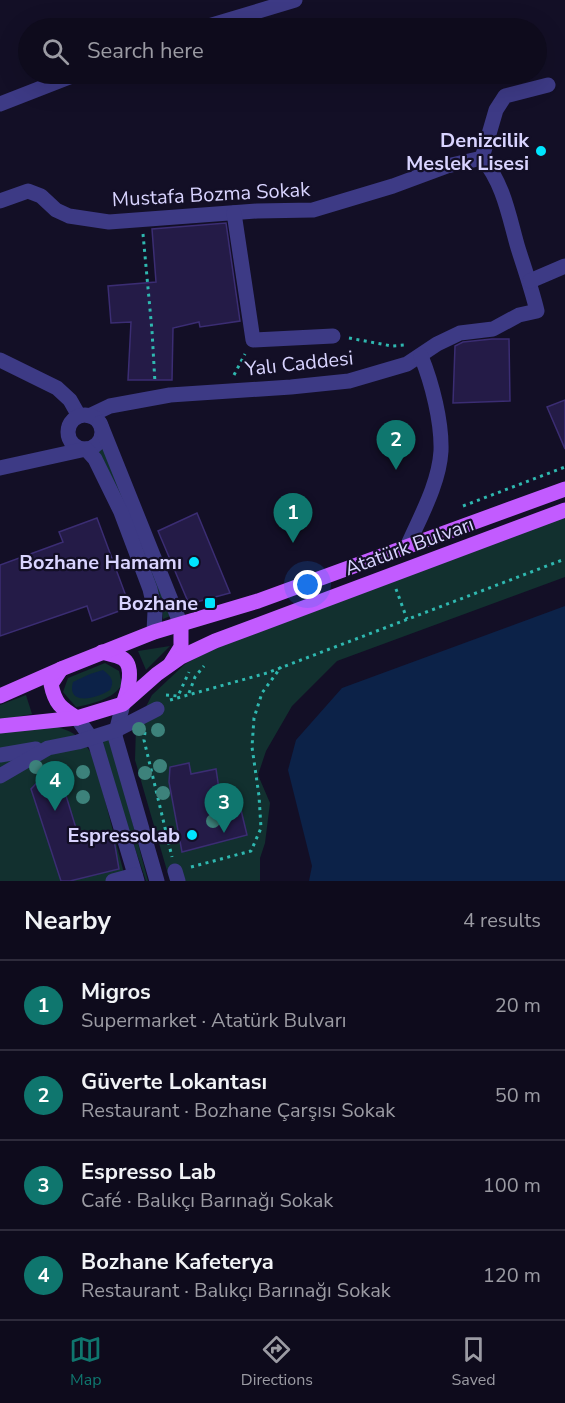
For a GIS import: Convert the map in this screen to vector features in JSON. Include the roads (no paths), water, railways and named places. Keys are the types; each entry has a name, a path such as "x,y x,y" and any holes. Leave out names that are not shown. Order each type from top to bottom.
{"main road":[{"name":"Atatürk Bulvarı","path":"0,696 154,632 181,626 258,601 565,489"},
{"name":"Atatürk Bulvarı","path":"0,726 77,718 123,704 181,657 248,629 565,510"},
{"name":"Atatürk Bulvarı","path":"169,665 181,647 181,626"},
{"path":"102,652 126,662 131,684 123,704"},
{"path":"61,669 51,684 55,700 61,708 77,718"}],"street":[{"path":"235,18 295,0"},
{"path":"0,104 51,84"},
{"path":"548,85 505,96 496,110 482,158 492,170 505,200 530,281 565,266"},
{"name":"Mustafa Bozma Sokak","path":"0,201 28,191 41,196 56,210 69,216 109,222 257,211 313,210 393,186 463,161 482,158"},
{"path":"234,213 253,340 333,336"},
{"name":"Yalı Caddesi","path":"89,418 110,406 139,400 170,395 349,381 407,364 437,344 460,333 493,329 519,315 537,311 530,281"},
{"path":"407,547 435,480 441,451 432,384 421,356"},
{"path":"0,360 57,388 102,431 96,446 0,468"},
{"path":"39,458 68,433 71,423 89,418"},
{"path":"89,418 170,596 181,626"},
{"path":"68,433 71,443 76,447 86,449 95,459 121,513 150,589 155,611 154,632"},
{"path":"170,596 184,609 197,614 214,615"},
{"path":"123,704 116,733 157,881"},
{"path":"0,755 93,741 116,733 157,709"},
{"path":"77,718 93,741 136,878 113,881"},
{"path":"0,776 48,748"}],"water":[{"path":"565,606 565,881 309,881 312,866 288,770 296,740 342,688"},
{"path":"103,670 111,679 110,690 91,698 78,698 74,695 73,682"}],"place":[{"name":"Denizcilik Meslek Lisesi","path":"541,151"},
{"name":"Güverte Lokantası","path":"396,470"},
{"name":"Migros","path":"293,543"},
{"name":"Bozhane Hamamı","path":"194,562"},
{"name":"Bozhane","path":"210,603"},
{"name":"Bozhane Kafeterya","path":"55,811"},
{"name":"Espresso Lab","path":"224,833"},
{"name":"Espressolab","path":"192,835"}]}
